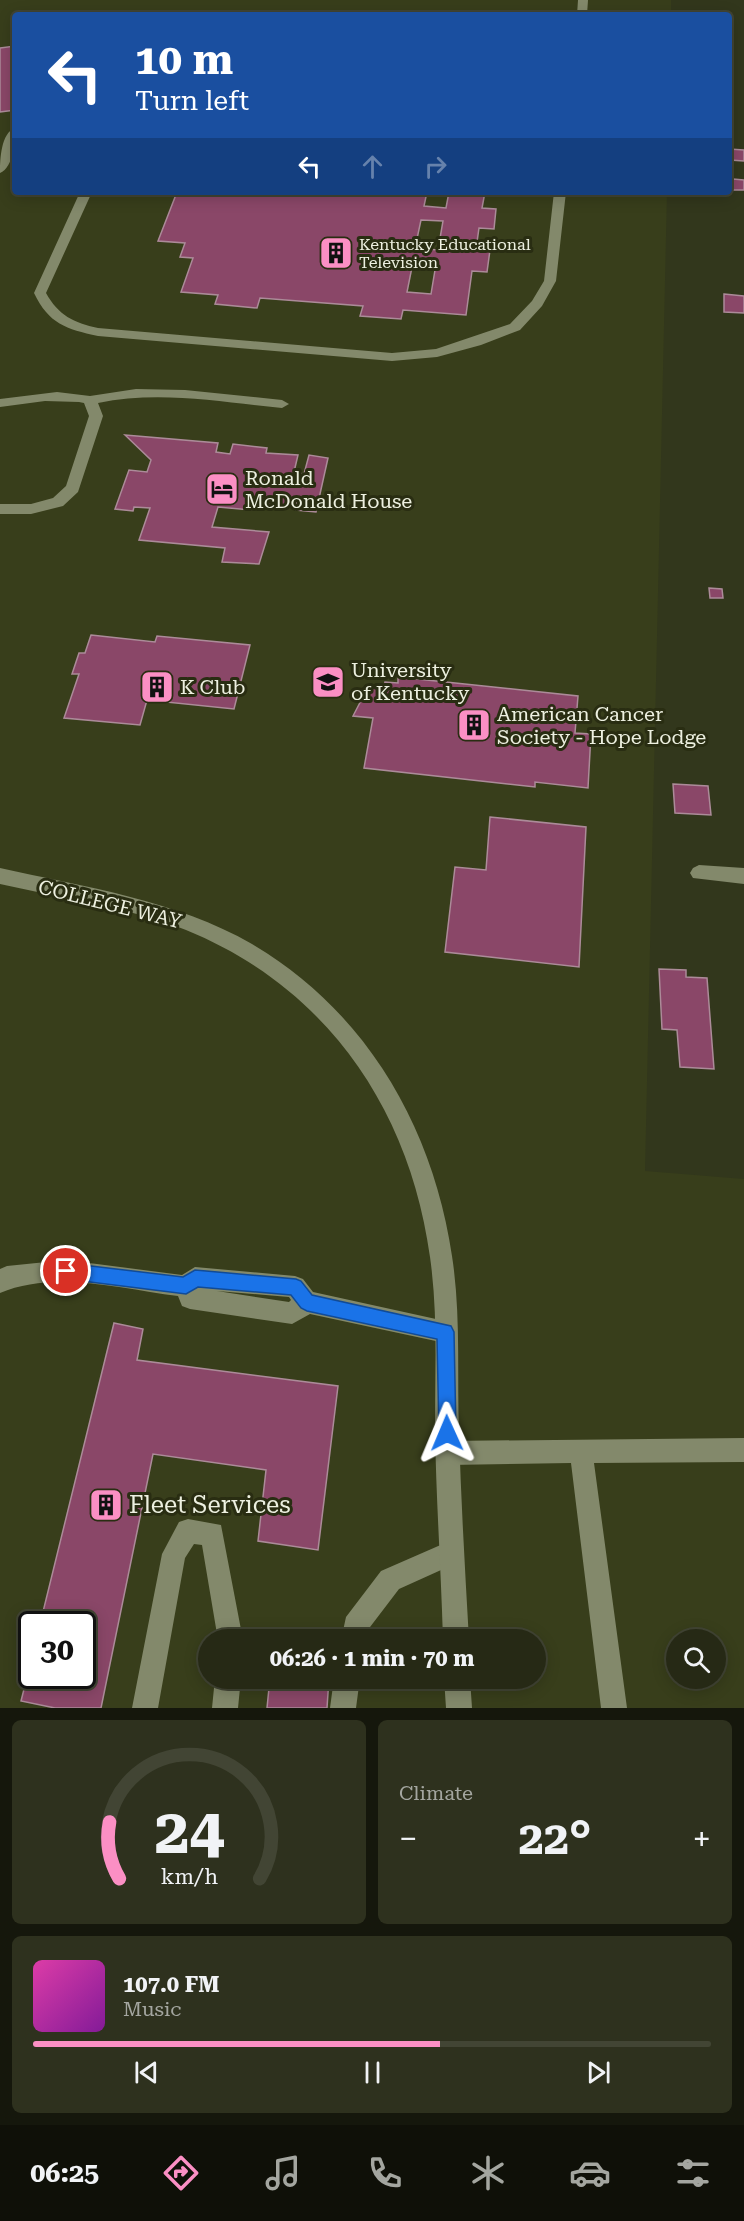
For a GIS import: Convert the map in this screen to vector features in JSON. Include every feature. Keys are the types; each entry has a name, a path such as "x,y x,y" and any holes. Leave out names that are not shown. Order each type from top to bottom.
{"street":[{"path":"0,170 12,139"},
{"path":"85,195 40,293 47,310 69,326 98,332 392,357 437,353 476,342 515,327 537,303 550,281 561,195"},
{"path":"0,403 52,396 75,396 90,400 114,394 139,392 282,404"},
{"path":"0,509 31,509 58,502 73,488 96,416 90,400"},
{"path":"699,873 744,876"},
{"name":"COLLEGE WAY","path":"0,876 160,914 195,926 248,952 306,992 333,1016 375,1069 412,1142 426,1182 441,1257 456,1629"},
{"path":"0,1282 6,1277 66,1271 186,1286 190,1298 292,1313 307,1302 445,1332"},
{"path":"448,1453 744,1450"},
{"path":"581,1451 614,1708"},
{"path":"145,1708 174,1554 188,1531 212,1534 229,1629"},
{"path":"355,1629 390,1580 452,1552"},
{"path":"225,1708 227,1689"},
{"path":"343,1708 346,1689"},
{"path":"458,1689 459,1708"}],"shaded area":[{"name":"University of Kentucky","path":"0,0 671,0 671,12 12,12 12,195 667,195 645,1171 744,1179 744,1708 0,1708"}],"building":[{"path":"12,46 12,110 0,112 0,48"},
{"path":"732,149 744,150 744,161 732,160"},
{"path":"733,179 744,180 744,190 733,190"},
{"name":"Kentucky Educational Television","path":"176,195 426,195 424,206 446,208 448,195 484,195 482,208 496,209 494,229 479,228 476,249 490,250 487,272 472,271 466,315 403,310 401,319 360,316 363,306 260,298 257,308 215,304 218,295 181,292 193,258 180,257 185,243 158,241","holes":["421,220 443,221 438,250 415,248","413,262 436,264 431,294 407,292"]},
{"path":"724,294 744,296 744,313 724,312"},
{"name":"Ronald McDonald House","path":"125,435 218,443 216,452 230,454 233,444 267,448 266,453 298,455 294,472 304,474 309,455 328,458 316,512 296,510 297,502 287,500 285,509 253,506 251,510 218,507 212,527 269,532 259,564 222,562 225,548 139,540 150,508 134,507 133,511 115,509 129,470 147,472 151,460"},
{"path":"709,588 722,589 723,598 710,598"},
{"name":"K Club","path":"91,635 155,642 157,636 250,645 234,709 147,700 140,725 64,718 79,674 72,674 79,653 85,653"},
{"name":"American Cancer Society - Hope Lodge","path":"398,677 578,696 575,733 591,734 588,788 535,782 535,787 364,768 373,718 353,716 366,691 378,686 384,687 385,682 398,683"},
{"path":"673,784 708,786 711,815 675,813"},
{"path":"490,817 586,827 579,967 445,952 455,867 486,870"},
{"path":"659,969 686,970 686,977 707,978 714,1069 680,1067 677,1030 662,1029"},
{"name":"Fleet Services","path":"114,1323 143,1329 137,1360 338,1386 318,1550 258,1541 266,1470 153,1454 101,1708 55,1708 21,1701 24,1689 96,1689 96,1611 43,1611"},
{"path":"269,1689 328,1689 327,1708 267,1708"}],"place":[{"name":"Kentucky Educational Television","path":"336,253"},
{"name":"Ronald McDonald House","path":"222,489"},
{"name":"University of Kentucky","path":"328,682"},
{"name":"K Club","path":"157,687"},
{"name":"American Cancer Society - Hope Lodge","path":"474,725"},
{"name":"Fleet Services","path":"106,1505"}],"route":[{"path":"66,1271 186,1286 195,1278 296,1287 307,1302 445,1332 447,1433"}]}
